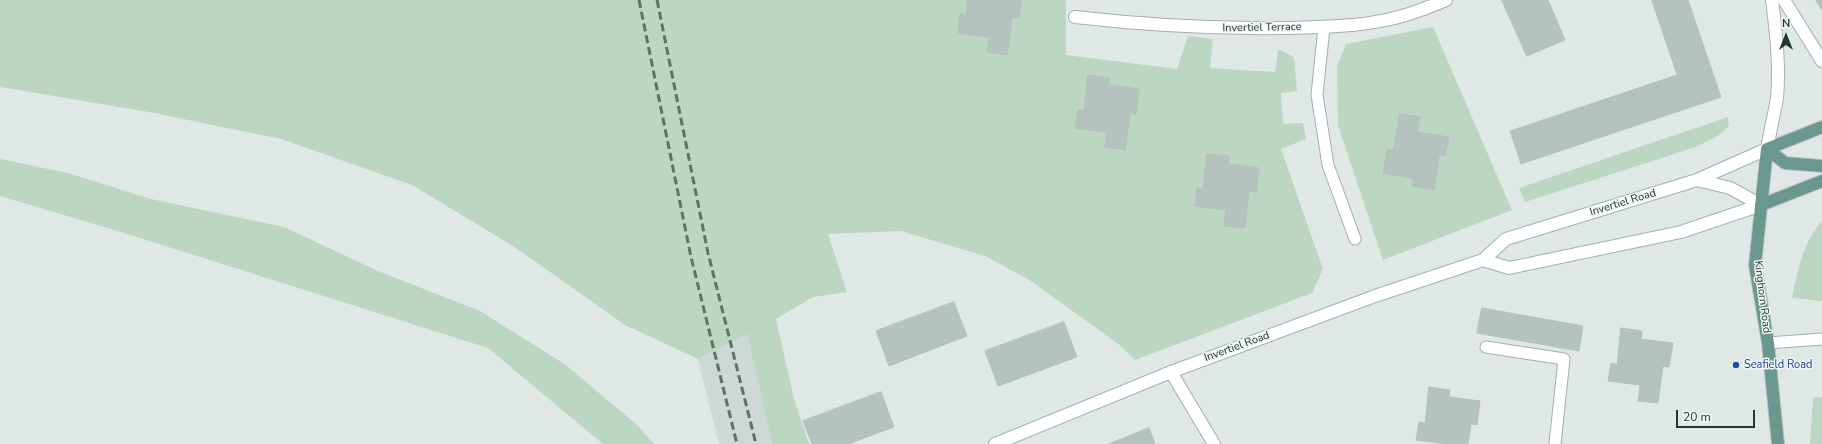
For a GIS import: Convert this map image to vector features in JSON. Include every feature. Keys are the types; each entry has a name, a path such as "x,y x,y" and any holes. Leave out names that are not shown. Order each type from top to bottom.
{"main road":[{"name":"Invertiel Terrace","path":"1075,17 1132,24 1227,29 1324,27 1386,20 1409,14 1446,0"},
{"path":"1767,149 1777,97 1778,62 1772,0"},
{"path":"1784,0 1822,61"},
{"path":"1767,149 1822,127"},
{"path":"1767,149 1784,163 1822,166"},
{"name":"Invertiel Road","path":"995,444 1171,372 1375,296 1483,260 1506,239 1697,180 1767,149"},
{"name":"Kinghorn Road","path":"1767,149 1756,265 1768,342 1778,444"},
{"path":"1697,180 1730,188 1761,205"},
{"path":"1483,260 1509,268 1681,232 1761,205 1822,181"},
{"path":"1171,372 1214,444"}],"lane":[{"path":"1324,27 1317,95 1328,165 1354,239"},
{"path":"1768,342 1822,339"},
{"path":"1486,347 1564,359 1555,444"}],"shaded area":[{"path":"688,320 745,326 772,444 719,444"}],"green space":[{"path":"0,0 1066,0 1066,55 1177,69 1188,36 1213,39 1210,68 1275,72 1278,49 1294,57 1297,91 1281,93 1283,124 1303,123 1306,139 1281,149 1323,269 1312,293 1135,360 1121,346 1031,281 985,256 901,231 828,234 847,292 813,297 776,319 794,399 809,444 772,444 747,334 698,359 625,325 516,248 412,185 281,139 149,112 0,87"},
{"path":"1433,27 1512,210 1383,260 1338,125 1337,66 1346,44"},
{"path":"1728,117 1729,126 1719,135 1696,147 1525,202 1519,188"},
{"path":"0,159 68,173 151,199 284,227 378,271 480,311 566,365 636,424 654,444 603,444 488,348 121,232 0,196"},
{"path":"1822,221 1822,301 1792,298 1805,248"},
{"path":"1822,397 1822,444 1810,444 1813,398"}],"building":[{"path":"968,0 1021,0 1019,18 1012,18 1007,55 987,52 989,37 958,33 960,14 966,15"},
{"path":"1502,0 1548,0 1565,40 1527,56"},
{"path":"1652,0 1688,0 1721,97 1521,164 1510,131 1677,75"},
{"path":"1816,0 1822,0 1822,10"},
{"path":"1088,75 1109,78 1108,85 1139,89 1136,114 1130,113 1125,150 1105,147 1107,132 1075,128 1078,110 1084,110"},
{"path":"1400,114 1420,117 1417,132 1449,137 1445,156 1439,155 1434,190 1412,186 1414,179 1383,173 1387,149 1393,151"},
{"path":"1207,154 1229,156 1228,164 1259,168 1256,192 1249,191 1245,228 1224,226 1226,210 1195,206 1197,188 1203,189"},
{"path":"954,302 967,336 889,366 876,331"},
{"path":"1482,308 1583,326 1579,351 1477,333"},
{"path":"1064,322 1077,357 998,386 985,351"},
{"path":"1621,328 1642,331 1641,339 1673,343 1669,367 1663,366 1658,403 1638,401 1640,385 1608,381 1611,363 1617,364"},
{"path":"1429,387 1450,390 1449,397 1480,401 1477,425 1471,424 1468,444 1448,444 1416,440 1419,422 1425,423"},
{"path":"881,392 894,427 848,444 812,444 803,421"},
{"path":"1149,428 1155,444 1109,444"}],"railway":[{"path":"639,0 691,257 737,444"},
{"path":"657,0 708,253 756,444"}],"place":[{"name":"Seafield Road","path":"1736,365"}]}
